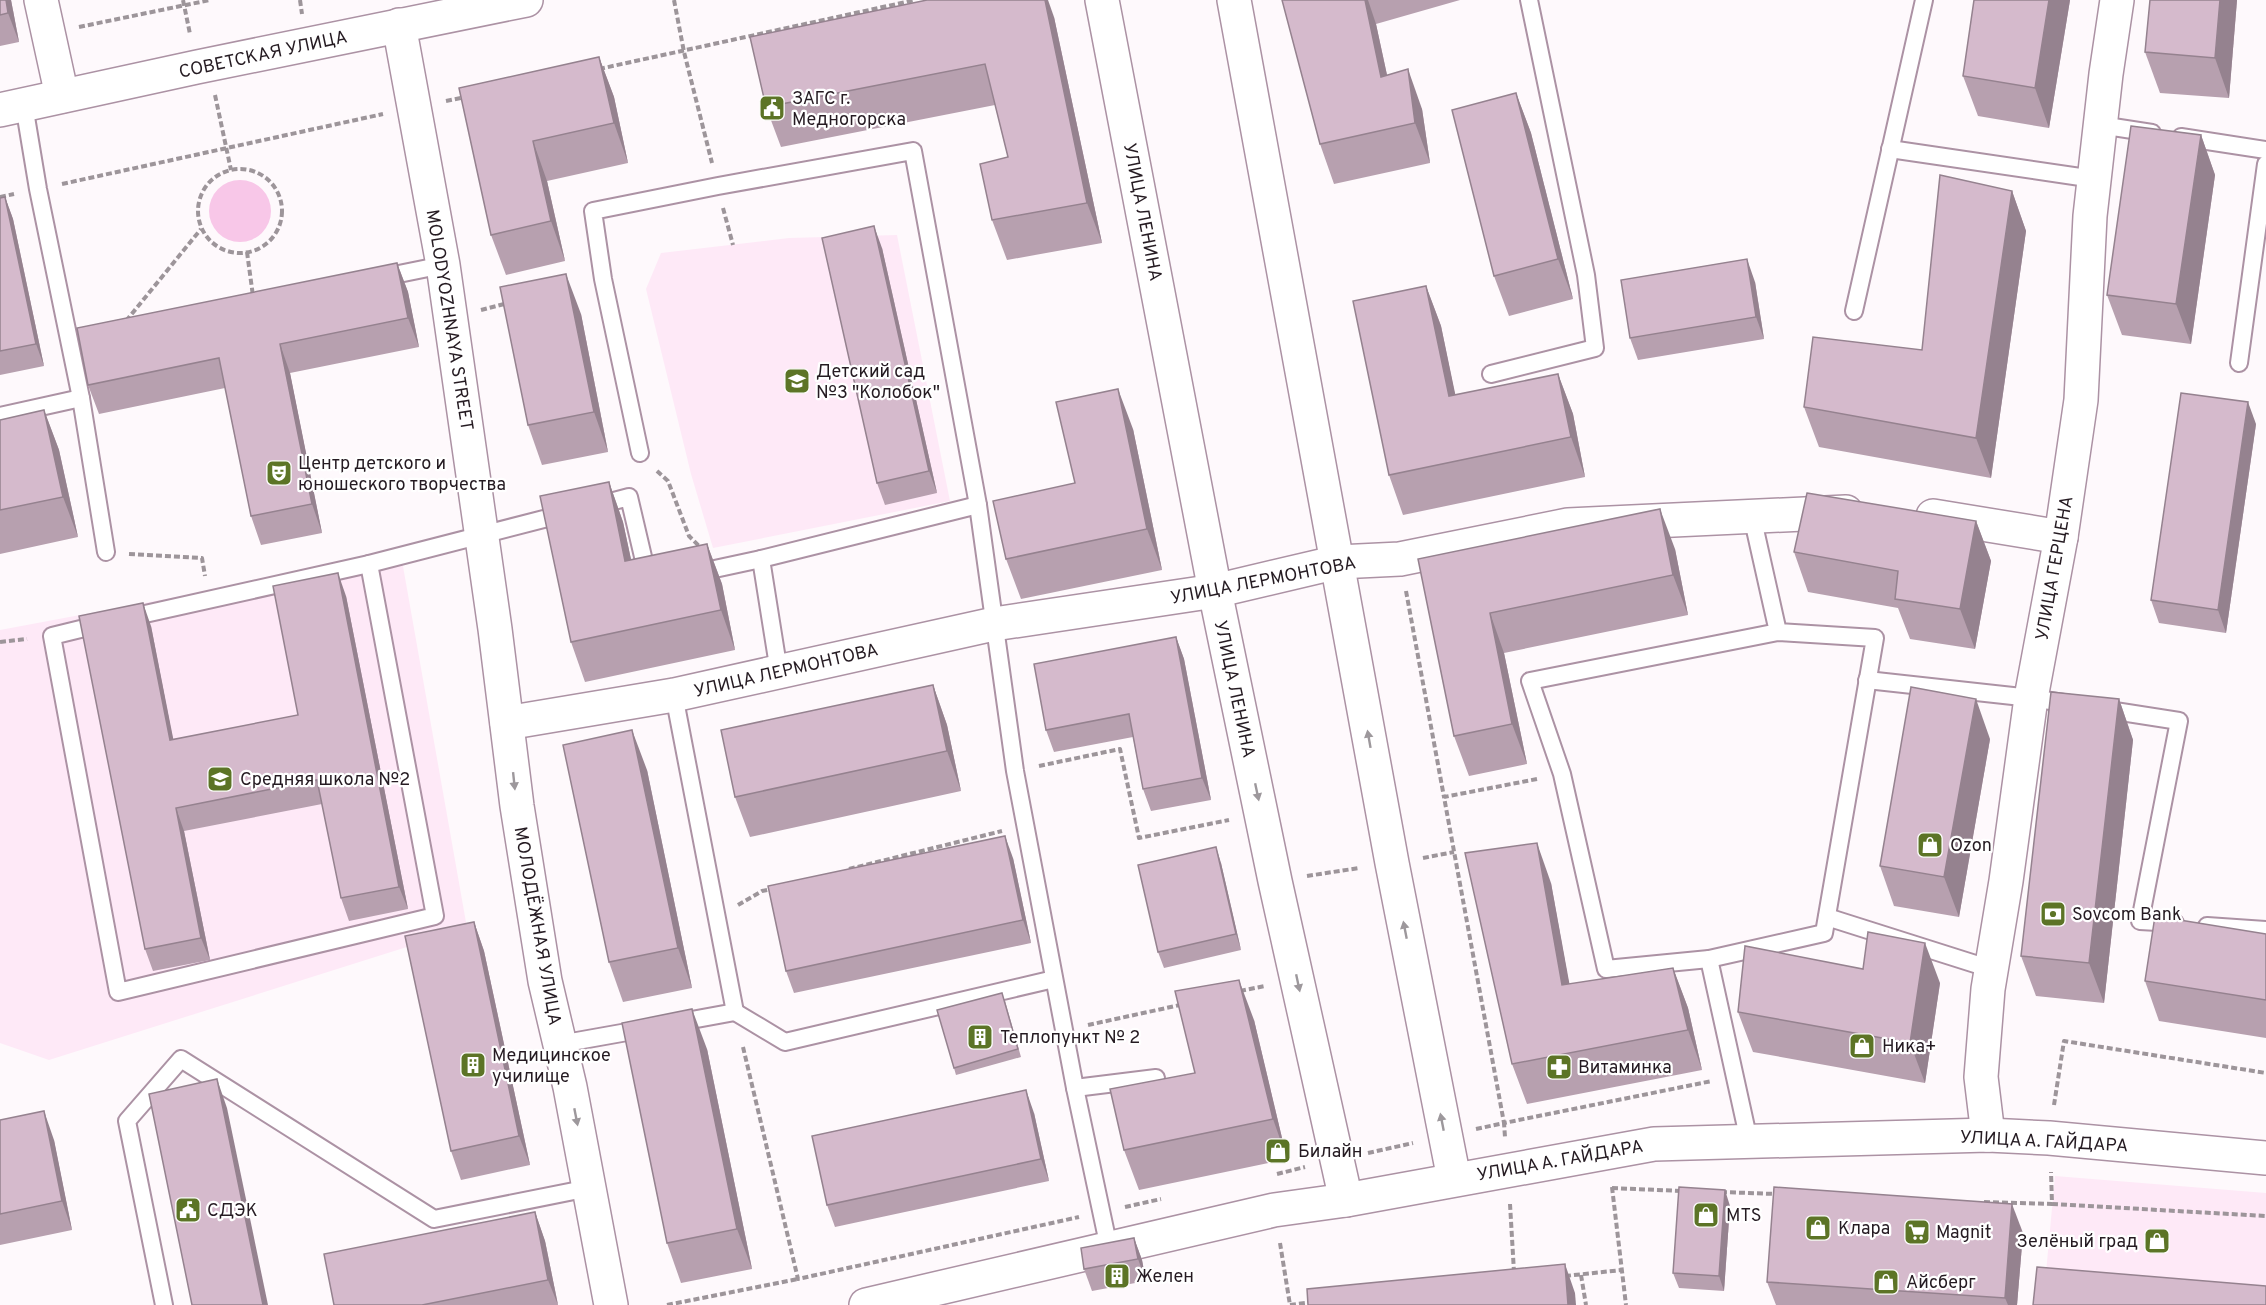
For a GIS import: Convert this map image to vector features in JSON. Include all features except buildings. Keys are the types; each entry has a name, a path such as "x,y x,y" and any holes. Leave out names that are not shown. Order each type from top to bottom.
{"street":[{"path":"40,0 62,96"},
{"name":"СОВЕТСКАЯ УЛИЦА","path":"12,108 203,66 526,0"},
{"name":"УЛИЦА ЛЕНИНА","path":"1102,0 1215,591 1275,881 1346,1200"},
{"path":"1234,0 1392,863 1454,1179"},
{"name":"УЛИЦА ГЕРЦЕНА","path":"1988,1135 1981,1077 1991,969 2031,698 2061,537 2081,400 2090,216 2117,0"},
{"name":"MOLODYOZHNAYA STREET","path":"399,25 443,265 507,723"},
{"name":"УЛИЦА ЛЕРМОНТОВА","path":"507,723 674,695 994,624 1215,591 1338,562 1400,559 1568,525 1888,511 2061,537"},
{"name":"МОЛОДЁЖНАЯ УЛИЦА","path":"507,723 517,806 545,981 560,1044 611,1305"},
{"name":"УЛИЦА А. ГАЙДАРА","path":"866,1305 1274,1210 1346,1200 1654,1144 1988,1135 2049,1138 2266,1158"}],"lane":[{"path":"1491,374 1595,348 1586,276 1529,0"},
{"path":"1854,311 1924,0"},
{"path":"12,108 38,189 81,398 106,552"},
{"path":"2100,125 2266,150"},
{"path":"1890,149 2094,179"},
{"path":"640,453 603,279 593,211 914,150 978,505 1015,771 1075,1088 1109,1248"},
{"path":"2239,363 2266,164"},
{"path":"366,281 443,265"},
{"path":"70,344 115,334"},
{"path":"0,416 81,398"},
{"path":"369,564 435,916 118,992 52,636 369,564 629,497 649,583 761,559 978,505"},
{"path":"1752,516 1778,632"},
{"path":"761,559 779,672"},
{"path":"1778,632 1875,638 1824,933 1709,959 1606,969 1562,774 1530,681 1778,632"},
{"path":"1867,680 2031,698 2179,722 2140,921 2266,930"},
{"path":"674,695 735,1012"},
{"path":"1827,916 1991,969"},
{"path":"1709,959 1749,1141"},
{"path":"560,1044 735,1012 785,1042 1054,979"},
{"path":"164,1305 128,1121 181,1059 434,1219 589,1188"},
{"path":"1075,1088 1156,1078"}],"path":[{"path":"48,33 210,0"},
{"path":"675,0 684,52 733,245"},
{"path":"590,71 915,0"},
{"path":"203,66 231,170"},
{"path":"38,189 473,95"},
{"path":"238,168 253,171 265,177 275,188 281,200 282,214 278,228 260,248 247,252 233,252 220,248 209,240 201,229 197,216 198,202 203,189 212,178 231,170 238,168"},
{"path":"115,334 201,229"},
{"path":"247,252 255,304"},
{"path":"451,317 516,301"},
{"path":"640,453 668,481 689,536 721,568"},
{"path":"100,518 130,554 202,558 209,599"},
{"path":"1400,559 1504,1123 1735,1076"},
{"path":"1015,771 1120,749 1139,838 1230,820"},
{"path":"1444,797 1562,774"},
{"path":"842,871 1025,826"},
{"path":"1275,881 1454,852"},
{"path":"717,918 762,891 773,888"},
{"path":"1232,993 1297,978"},
{"path":"1064,1031 1187,1003"},
{"path":"735,1012 798,1279"},
{"path":"2052,1204 2049,1138 2064,1041 2266,1073"},
{"path":"1608,1152 1626,1305"},
{"path":"1612,1188 1694,1191"},
{"path":"1717,1192 1787,1195"},
{"path":"1974,1202 2266,1216"},
{"path":"1274,1210 1290,1305 1314,1302"},
{"path":"667,1305 1101,1213"},
{"path":"1559,1277 1622,1270"},
{"path":"1581,1275 1586,1305"}],"shaded area":[{"path":"240,180 257,185 262,189 266,194 271,211 266,228 262,233 257,237 240,242 223,237 218,233 214,228 209,211 214,194 218,189 223,185"},
{"name":"Детский сад №3 \"Колобок\"","path":"897,235 950,501 713,548 691,474 646,289 661,253 789,238"},
{"name":"Средняя школа №2","path":"401,555 467,928 49,1060 0,1043 0,630"},
{"name":"Зелёный град","path":"2055,1176 2266,1193 2266,1305 2043,1305"}],"place":[{"name":"ЗАГС г. Медногорска","path":"772,108"},
{"name":"Детский сад №3 \"Колобок\"","path":"797,381"},
{"name":"Центр детского и юношеского творчества","path":"279,473"},
{"name":"Средняя школа №2","path":"220,779"},
{"name":"Ozon","path":"1930,845"},
{"name":"Sovcom Bank","path":"2053,914"},
{"name":"Теплопункт № 2","path":"980,1037"},
{"name":"Ника+","path":"1862,1046"},
{"name":"Медицинское училище","path":"473,1065"},
{"name":"Витаминка","path":"1559,1067"},
{"name":"Билайн","path":"1278,1151"},
{"name":"СДЭК","path":"188,1210"},
{"name":"MTS","path":"1706,1215"},
{"name":"Клара","path":"1818,1228"},
{"name":"Magnit","path":"1917,1232"},
{"name":"Зелёный град","path":"2157,1241"},
{"name":"Желен","path":"1117,1276"},
{"name":"Айсберг","path":"1886,1282"}]}
